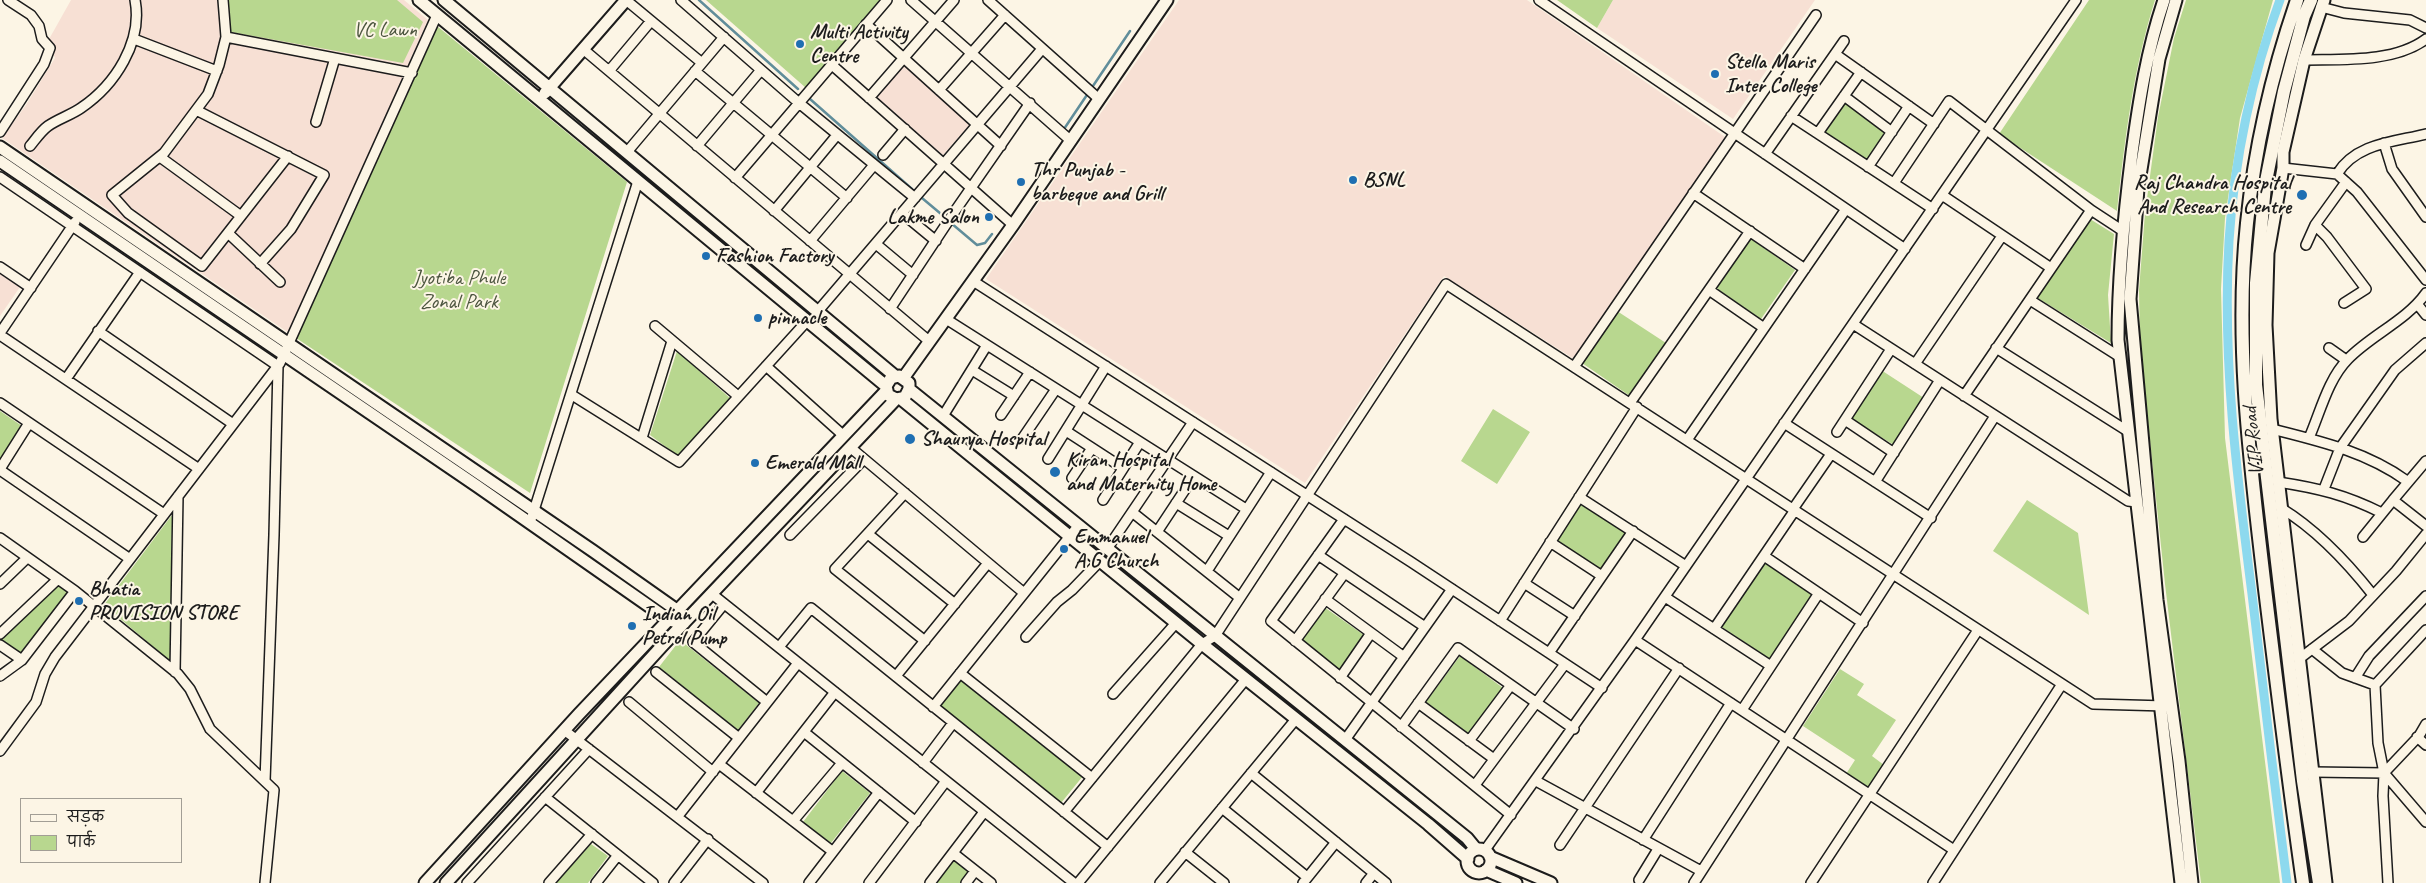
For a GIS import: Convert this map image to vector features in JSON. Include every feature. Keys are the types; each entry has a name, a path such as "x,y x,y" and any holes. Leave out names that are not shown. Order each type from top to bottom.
{"main road":[{"name":"VIP Road","path":"2297,0 2277,58 2259,137 2247,223 2243,288 2243,351 2249,451 2302,883"},
{"name":"VIP Road","path":"2319,2 2304,16 2284,92 2265,186 2256,283 2256,385 2302,771 2319,883"}],"street":[{"path":"0,132 50,52 50,48 42,39 39,26 31,15 8,0"},
{"path":"30,146 46,127 82,107 104,88 126,58 134,39 138,13 135,0"},
{"path":"222,0 226,37 208,94 160,157 112,195 128,213 202,266 288,156"},
{"path":"419,0 807,321 886,388 888,395 898,399 1246,680 1428,824 1469,864 1473,871 1516,883"},
{"path":"444,0 818,311 909,383 910,389 1484,852 1551,883"},
{"path":"539,99 626,0 702,63"},
{"path":"681,0 799,103 915,198"},
{"path":"735,178 887,0"},
{"path":"911,0 1070,140"},
{"path":"869,98 954,0"},
{"path":"988,0 1093,93"},
{"path":"426,883 564,730 844,436 886,388 889,380 899,377 929,342 1070,140 1093,93 1166,0"},
{"path":"1539,0 1905,249"},
{"path":"1484,852 1574,729 2076,0"},
{"path":"2164,0 2142,80 2123,231 2118,284 2120,357 2137,502 2192,883"},
{"path":"2176,0 2159,59 2138,188 2130,299 2181,883"},
{"path":"2319,2 2344,13 2410,20 2426,28"},
{"name":"VIP Road","path":"2319,2 2282,152 2282,168 2268,262 2266,325 2272,429 2326,883"},
{"path":"0,751 36,702 45,674 55,657 281,361 412,73 442,19 458,12"},
{"path":"939,90 1005,15"},
{"path":"1574,367 1816,15"},
{"path":"608,70 651,21"},
{"path":"866,24 1000,146"},
{"path":"226,37 412,73"},
{"path":"627,152 724,37"},
{"path":"134,39 217,70"},
{"path":"2304,60 2366,59 2396,52 2426,39"},
{"path":"1765,154 1844,41"},
{"path":"818,311 1042,48"},
{"path":"583,49 929,342"},
{"path":"1835,54 1934,124"},
{"path":"316,122 335,58"},
{"path":"832,65 1013,224"},
{"path":"697,146 761,70"},
{"path":"695,71 847,198"},
{"path":"1818,133 1861,72"},
{"path":"1844,96 1892,132"},
{"path":"1894,183 1949,101 2091,210 2123,231"},
{"path":"890,309 1030,103"},
{"path":"1868,166 1909,106"},
{"path":"196,110 324,174 291,229 260,264"},
{"path":"1791,116 1933,209"},
{"path":"883,155 905,129"},
{"path":"2337,174 2348,159 2374,146 2426,134"},
{"path":"774,211 837,135"},
{"path":"2384,144 2392,169 2426,217"},
{"path":"0,147 290,342 536,511 678,611 684,623"},
{"path":"160,157 241,216"},
{"path":"0,161 140,272 530,523 669,620 684,623"},
{"path":"810,241 874,165"},
{"path":"2282,168 2337,174 2357,192 2426,280"},
{"path":"0,177 76,221 281,361"},
{"path":"530,523 536,511 638,181"},
{"path":"2306,245 2315,225 2346,182"},
{"path":"1693,193 1805,269"},
{"path":"1942,195 2051,268"},
{"path":"88,206 0,334 199,469"},
{"path":"1687,440 1846,209"},
{"path":"1964,396 2091,210"},
{"path":"902,213 936,241"},
{"path":"2315,225 2327,237 2366,289 2344,303"},
{"path":"1500,621 1579,496 1633,405 1750,231"},
{"path":"228,234 280,282"},
{"path":"1915,364 2002,236"},
{"path":"876,244 913,276"},
{"path":"0,267 31,288"},
{"path":"66,379 140,272"},
{"path":"973,281 1344,519 1602,688"},
{"path":"1064,812 1202,644 1215,636 1446,284 2093,704 2166,706"},
{"path":"1709,290 1764,328"},
{"path":"2309,438 2336,374 2346,360 2365,343 2418,305 2426,293"},
{"path":"2030,300 2120,357"},
{"path":"2418,305 2426,315"},
{"path":"946,319 1246,509"},
{"path":"572,395 678,462 807,321"},
{"path":"1853,324 2128,501 2137,502"},
{"path":"654,326 738,396"},
{"path":"98,331 233,424"},
{"path":"642,438 672,341"},
{"path":"2324,489 2340,448 2395,370 2426,343"},
{"path":"943,416 987,345"},
{"path":"1996,348 2129,432"},
{"path":"2329,348 2346,360"},
{"path":"1837,432 1891,349"},
{"path":"265,781 281,361"},
{"path":"766,366 844,436"},
{"path":"1048,459 1106,366"},
{"path":"972,370 1014,396"},
{"path":"1001,416 1030,372"},
{"path":"1875,482 1940,380"},
{"path":"1022,439 1056,388"},
{"path":"446,883 684,623 898,399 905,397 910,389"},
{"path":"0,403 164,514"},
{"path":"1694,883 1996,416"},
{"path":"1844,420 1894,453"},
{"path":"1107,549 1193,422"},
{"path":"29,423 0,470 130,559"},
{"path":"1784,424 1930,518"},
{"path":"2272,429 2340,448 2387,467 2407,481"},
{"path":"1066,431 1123,468"},
{"path":"1103,500 1140,442"},
{"path":"851,448 1024,593"},
{"path":"1072,478 1092,448"},
{"path":"1714,629 1831,454"},
{"path":"790,535 864,459"},
{"path":"2363,537 2407,481 2426,461"},
{"path":"1207,571 1271,472"},
{"path":"1157,532 1194,476"},
{"path":"2278,482 2324,489 2357,500 2382,513"},
{"path":"905,494 835,569 924,641"},
{"path":"176,672 178,496"},
{"path":"1579,496 1686,566"},
{"path":"2393,500 2426,526"},
{"path":"1176,503 1229,536"},
{"path":"2281,508 2293,515 2345,561 2373,595"},
{"path":"1132,512 1240,598"},
{"path":"1344,519 1271,621 1371,704 1511,814"},
{"path":"933,707 1078,526"},
{"path":"1549,654 1633,532"},
{"path":"868,534 955,604"},
{"path":"2299,659 2349,621 2426,534"},
{"path":"0,538 95,606 176,672 190,689 210,729 274,790 265,883"},
{"path":"1550,542 1602,576"},
{"path":"1318,555 1425,627"},
{"path":"592,566 600,556"},
{"path":"1764,556 1863,623"},
{"path":"0,584 27,558"},
{"path":"1026,637 1057,602 1072,590 1100,561"},
{"path":"896,676 988,563"},
{"path":"1295,641 1344,574"},
{"path":"0,634 58,580"},
{"path":"1524,583 1575,616"},
{"path":"1345,740 1452,589"},
{"path":"0,676 22,660 75,591"},
{"path":"1742,710 1819,593"},
{"path":"712,594 1074,883"},
{"path":"2355,678 2369,656 2426,596"},
{"path":"1665,597 1771,666"},
{"path":"1325,599 1404,657"},
{"path":"724,604 693,642 767,702"},
{"path":"779,647 811,608 1108,847"},
{"path":"1113,694 1176,623"},
{"path":"1812,883 1978,630"},
{"path":"2388,883 2384,773 2378,743 2374,685 2426,630"},
{"path":"1340,678 1372,634"},
{"path":"1635,640 1954,850"},
{"path":"1400,727 1458,648 1574,729"},
{"path":"2312,649 2342,673 2374,685"},
{"path":"2,650 22,660"},
{"path":"678,816 798,663"},
{"path":"1475,786 1564,664"},
{"path":"1560,845 1679,668"},
{"path":"656,672 739,738"},
{"path":"960,673 1092,778"},
{"path":"1078,883 1246,680"},
{"path":"1933,883 2062,684"},
{"path":"1469,741 1511,685"},
{"path":"756,793 835,692"},
{"path":"629,702 716,768 756,793 832,851"},
{"path":"1418,703 1494,759"},
{"path":"1643,840 1731,703"},
{"path":"1160,883 1296,719"},
{"path":"923,763 954,723"},
{"path":"2313,772 2384,773 2417,737 2426,724"},
{"path":"564,730 708,839 753,880 763,883"},
{"path":"804,732 916,822"},
{"path":"2417,737 2426,745"},
{"path":"467,883 589,749"},
{"path":"793,822 842,763"},
{"path":"1251,773 1386,883"},
{"path":"2384,773 2426,822"},
{"path":"869,883 946,781"},
{"path":"1536,781 1584,809 1702,871"},
{"path":"809,883 879,792"},
{"path":"545,797 653,883"},
{"path":"1222,808 1305,880 1336,842"},
{"path":"930,883 984,812"},
{"path":"549,883 592,834"},
{"path":"674,883 708,839"},
{"path":"1639,880 1658,849"},
{"path":"1186,852 1224,883"},
{"path":"1470,883 1470,853 1484,852"},
{"path":"1484,852 1491,862 1484,875"},
{"path":"953,853 991,883"},
{"path":"596,883 618,855"},
{"path":"966,883 975,871"},
{"path":"1366,883 1374,873"}],"shaded area":[{"path":"71,0 404,0 428,20 289,333 2,138 26,105 55,58 48,41"},
{"path":"1179,0 1527,0 1725,137 1574,359 1444,276 1305,483 986,279"},
{"name":"Stella Maris Inter College","path":"1613,0 1815,0 1733,119 1597,28"},
{"path":"904,63 971,123 943,155 876,96"},
{"path":"0,274 20,287 0,316"}],"green space":[{"name":"VC Lawn","path":"227,0 397,0 423,22 403,63 231,32"},
{"name":"Multi Activity Centre","path":"706,0 881,0 806,88"},
{"path":"1557,0 1613,0 1597,28"},
{"path":"2089,0 2155,0 2135,78 2117,211 1999,134"},
{"path":"2186,0 2273,0 2240,118 2225,218 2221,289 2225,438 2280,883 2201,883 2165,584 2140,346 2139,290 2145,213 2158,117 2174,38"},
{"name":"Jyotiba Phule Zonal Park","path":"437,26 627,182 530,493 296,338"},
{"path":"1845,103 1886,131 1866,161 1825,133"},
{"path":"2090,219 2114,234 2108,295 2111,343 2036,297"},
{"path":"1751,239 1795,270 1761,319 1716,288"},
{"path":"1617,311 1666,343 1630,396 1582,363"},
{"path":"677,351 731,399 678,456 650,435"},
{"path":"1881,370 1924,398 1894,445 1851,419"},
{"path":"1493,409 1530,432 1497,484 1461,461"},
{"path":"0,411 22,426 0,460"},
{"path":"2027,500 2078,533 2089,615 1993,551"},
{"path":"1580,503 1626,533 1602,570 1557,540"},
{"path":"172,515 170,661 104,605"},
{"path":"1764,562 1812,594 1770,659 1722,627"},
{"path":"58,579 70,592 20,659 0,645 0,634"},
{"path":"1324,607 1364,635 1339,672 1300,640"},
{"path":"680,640 759,703 738,730 659,667"},
{"path":"1460,656 1503,688 1469,734 1426,702"},
{"path":"1840,669 1864,684 1857,695 1896,720 1872,756 1884,765 1869,788 1846,774 1855,760 1803,726"},
{"path":"962,678 1083,776 1061,803 940,706"},
{"path":"842,771 870,793 831,843 803,822"},
{"path":"591,844 608,856 588,883 556,883"},
{"path":"954,859 970,872 962,883 936,883"}],"waterway":[{"path":"699,0 798,89"},
{"path":"2280,0 2261,58 2240,149 2231,210 2227,285 2229,374 2236,462 2287,883"},
{"path":"1064,129 1130,31"},
{"path":"810,99 912,189"},
{"path":"922,198 947,219"},
{"path":"951,223 977,245 985,243 992,234"}],"place":[{"name":"Multi Activity Centre","path":"800,44"},
{"name":"Stella Maris Inter College","path":"1715,74"},
{"name":"BSNL","path":"1353,180"},
{"name":"Thr Punjab - barbeque and Grill","path":"1021,182"},
{"name":"Raj Chandra Hospital And Research Centre","path":"2302,195"},
{"name":"Lakme Salon","path":"989,217"},
{"name":"Fashion Factory","path":"706,256"},
{"name":"pinnacle","path":"758,318"},
{"name":"Shaurya Hospital","path":"910,439"},
{"name":"Emerald Mall","path":"755,463"},
{"name":"Kiran Hospital and Maternity Home","path":"1055,472"},
{"name":"Emmanuel A G Church","path":"1064,549"},
{"name":"Bhatia PROVISION STORE","path":"79,601"},
{"name":"Indian Oil Petrol Pump","path":"632,626"}]}
